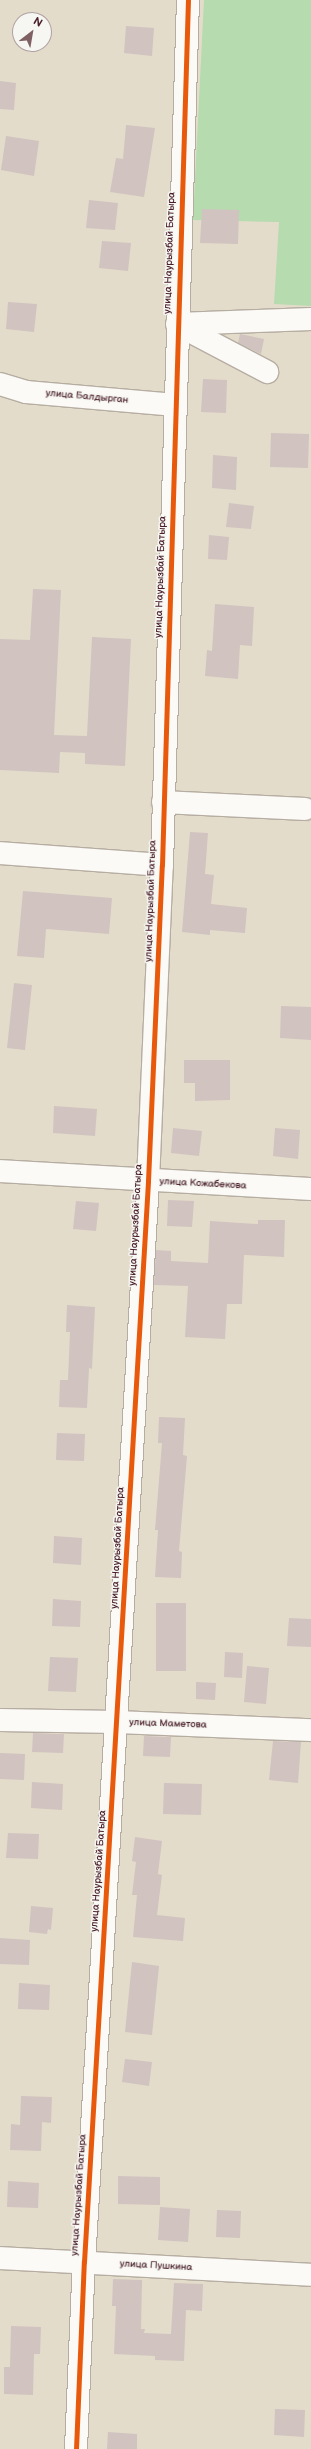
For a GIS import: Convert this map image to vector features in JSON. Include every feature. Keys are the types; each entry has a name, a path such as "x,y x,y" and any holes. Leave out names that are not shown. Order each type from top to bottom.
{"street":[{"name":"улица Наурызбай Батыра","path":"76,2449 84,2262 148,1181 162,865 177,324 188,0"},
{"path":"177,324 311,319"},
{"path":"177,324 267,372"},
{"name":"улица Балдырган","path":"0,384 26,392 175,405"},
{"path":"163,802 305,809"},
{"path":"0,853 162,865"},
{"name":"улица Кожабекова","path":"0,1171 148,1181 311,1189"},
{"name":"улица Маметова","path":"0,1720 117,1722 311,1730"},
{"name":"улица Пушкина","path":"0,2258 311,2275"}],"green space":[{"path":"204,0 311,0 311,306 274,304 279,222 193,220"}],"building":[{"path":"126,26 154,28 152,56 124,53"},
{"path":"0,81 16,83 14,110 0,109"},
{"path":"126,125 155,128 144,197 110,192 116,158 123,159"},
{"path":"6,136 39,141 34,176 1,170"},
{"path":"89,200 118,203 115,230 86,228"},
{"path":"202,209 239,210 238,244 200,243"},
{"path":"102,241 131,243 128,271 99,268"},
{"path":"8,302 37,304 34,332 6,329"},
{"path":"240,334 264,339 261,354 238,343"},
{"path":"203,379 227,380 226,413 201,412"},
{"path":"271,433 309,434 308,468 270,467"},
{"path":"213,455 237,457 236,490 212,488"},
{"path":"229,503 254,506 251,529 226,527"},
{"path":"209,535 229,537 227,560 208,559"},
{"path":"33,589 61,590 54,735 87,736 92,637 131,639 125,766 85,764 85,753 60,752 59,773 0,770 0,639 30,640"},
{"path":"215,604 254,607 252,646 240,645 238,679 205,676 207,650 212,651"},
{"path":"190,832 208,833 205,874 214,875 211,904 247,908 245,933 210,930 210,935 182,932"},
{"path":"23,891 112,898 109,934 46,929 44,958 17,956"},
{"path":"14,983 32,985 25,1050 7,1048"},
{"path":"281,1006 311,1007 311,1040 280,1038"},
{"path":"184,1060 230,1060 230,1100 195,1101 195,1083 184,1083"},
{"path":"54,1106 97,1109 95,1136 53,1133"},
{"path":"173,1128 202,1131 199,1156 171,1153"},
{"path":"275,1128 300,1130 298,1159 273,1156"},
{"path":"168,1200 194,1201 192,1227 167,1226"},
{"path":"76,1201 99,1203 96,1231 73,1229"},
{"path":"258,1220 285,1220 284,1257 244,1255 242,1304 227,1304 225,1339 185,1337 188,1286 154,1285 156,1250 171,1251 171,1261 208,1263 210,1221 258,1224"},
{"path":"67,1305 95,1307 92,1369 89,1368 87,1408 59,1407 60,1380 68,1380 70,1332 66,1332"},
{"path":"159,1417 185,1418 183,1455 187,1456 179,1551 182,1552 181,1578 155,1577 158,1530 155,1530 162,1443 158,1443"},
{"path":"57,1433 85,1434 84,1461 56,1460"},
{"path":"54,1536 82,1538 81,1565 53,1563"},
{"path":"53,1599 81,1601 80,1627 52,1626"},
{"path":"156,1603 186,1603 186,1671 156,1671"},
{"path":"289,1618 311,1619 311,1647 287,1646"},
{"path":"225,1652 243,1653 242,1678 224,1677"},
{"path":"50,1657 78,1658 76,1692 48,1691"},
{"path":"247,1666 269,1668 266,1704 244,1702"},
{"path":"196,1682 216,1683 215,1700 196,1699"},
{"path":"33,1733 64,1734 63,1753 32,1752"},
{"path":"144,1736 171,1737 170,1757 143,1756"},
{"path":"273,1741 301,1742 298,1783 269,1780"},
{"path":"0,1753 25,1754 24,1780 0,1779"},
{"path":"32,1782 63,1784 62,1810 31,1808"},
{"path":"164,1783 202,1784 201,1815 163,1814"},
{"path":"8,1833 39,1834 38,1859 6,1858"},
{"path":"135,1837 162,1841 158,1874 162,1875 157,1915 185,1918 183,1941 133,1937 137,1895 132,1895 136,1862 132,1861"},
{"path":"31,1906 53,1908 51,1930 48,1929 47,1934 29,1932"},
{"path":"0,1938 30,1940 29,1965 0,1964"},
{"path":"132,1962 159,1966 152,2035 125,2032"},
{"path":"19,1983 50,1985 49,2010 18,2009"},
{"path":"125,2059 152,2062 149,2086 122,2082"},
{"path":"21,2096 52,2097 51,2123 42,2122 41,2151 10,2150 11,2124 20,2125"},
{"path":"118,2176 160,2177 160,2205 118,2204"},
{"path":"8,2181 39,2183 38,2208 7,2207"},
{"path":"160,2207 190,2209 188,2242 158,2240"},
{"path":"217,2210 241,2211 240,2238 216,2237"},
{"path":"113,2279 142,2280 141,2329 145,2329 144,2333 171,2334 174,2283 203,2284 202,2311 186,2310 184,2361 155,2360 155,2356 114,2354 116,2306 112,2306"},
{"path":"11,2326 41,2327 40,2354 34,2354 33,2395 4,2394 4,2367 10,2367"},
{"path":"275,2409 305,2410 304,2437 274,2435"},
{"path":"108,2432 137,2434 137,2449 107,2449"}],"cycle path":[{"path":"76,2449 84,2262 148,1181 162,865 188,0"}]}
